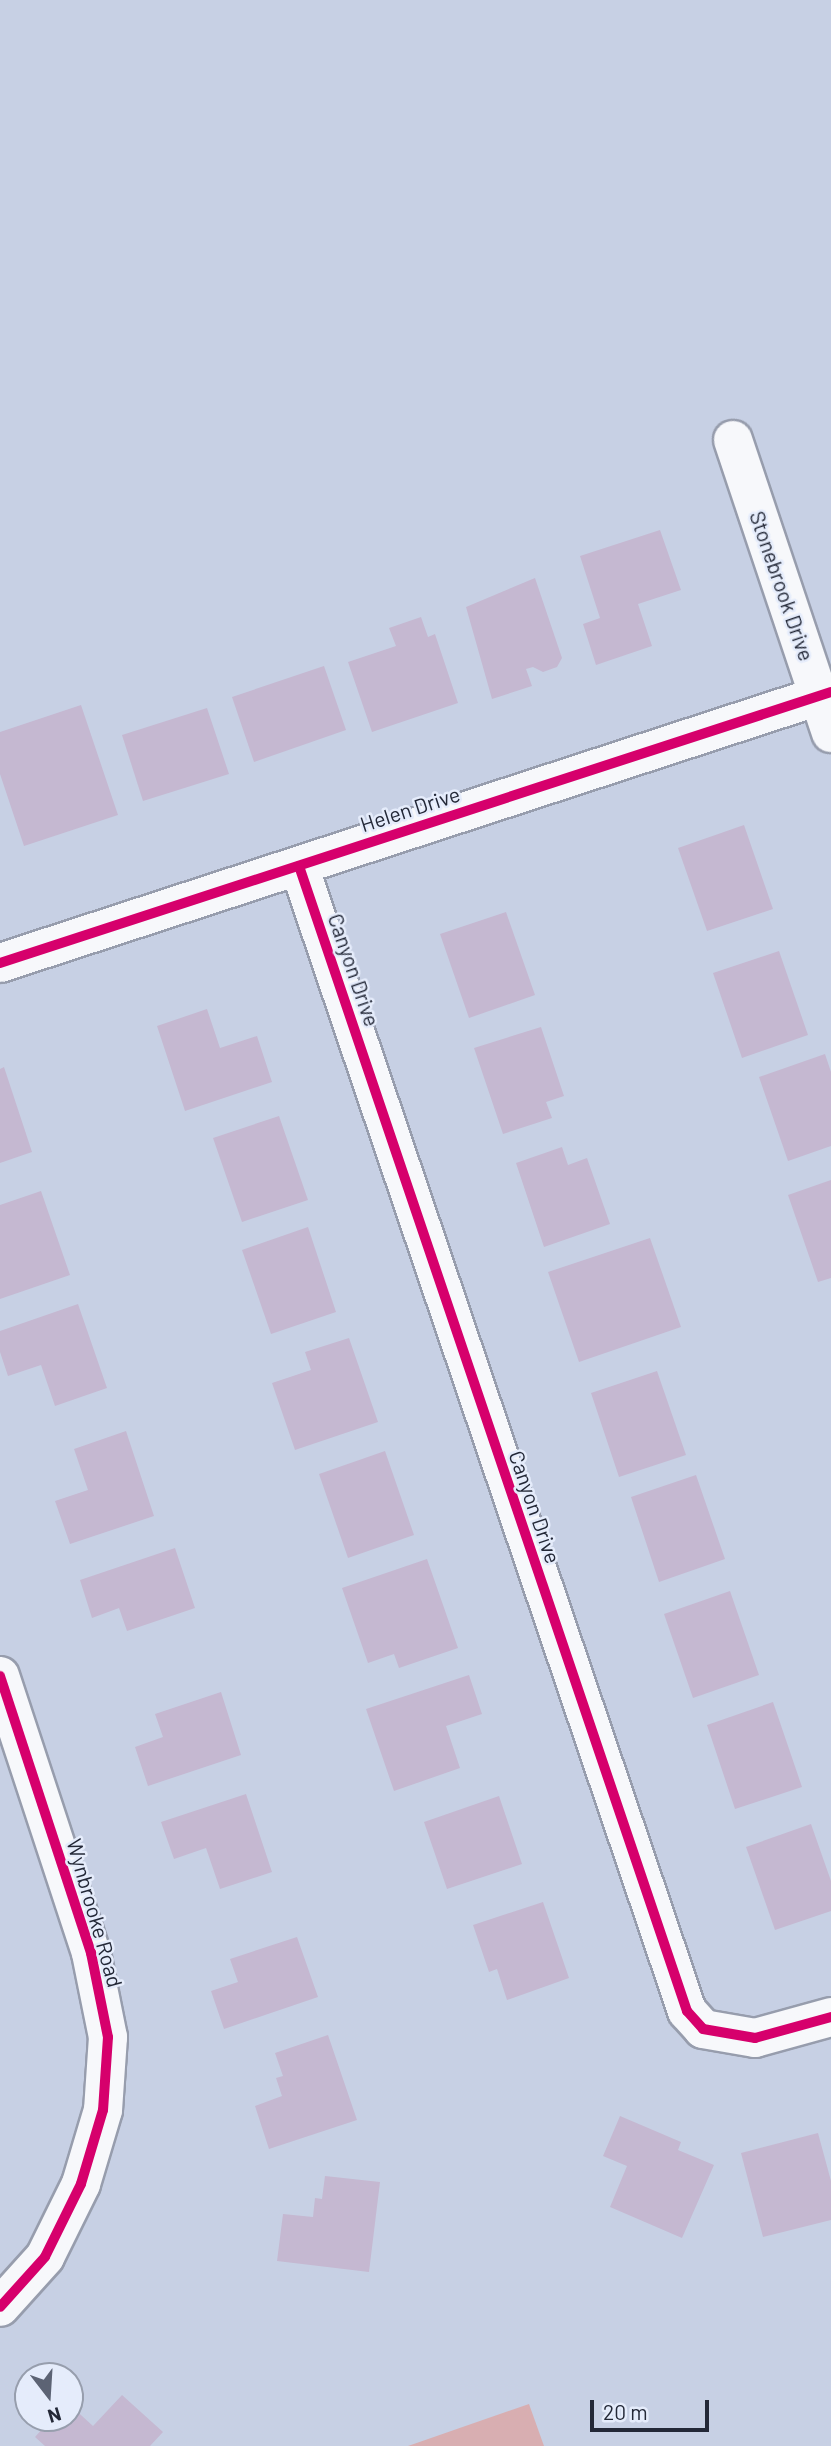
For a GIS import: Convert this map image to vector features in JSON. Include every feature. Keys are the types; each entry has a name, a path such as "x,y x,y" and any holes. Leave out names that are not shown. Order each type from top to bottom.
{"street":[{"name":"Stonebrook Drive","path":"733,440 825,694 831,733"},
{"name":"Helen Drive","path":"0,963 825,694"},
{"name":"Canyon Drive","path":"299,866 687,2011 703,2029 734,2037 755,2038 831,2017"},
{"name":"Wynbrooke Road","path":"0,1676 91,1953 108,2037 103,2110 80,2183 45,2257 0,2306"}],"shaded area":[{"path":"529,2404 544,2446 408,2446"}],"building":[{"path":"660,530 681,590 638,604 652,646 596,665 583,624 600,618 580,556"},
{"path":"535,578 562,658 557,667 543,672 533,667 526,669 532,686 492,699 466,607"},
{"path":"421,617 428,637 435,634 458,703 372,732 348,662 396,646 389,628"},
{"path":"324,666 346,730 254,762 232,697"},
{"path":"81,705 118,815 24,846 0,774 0,732"},
{"path":"207,708 229,774 143,801 122,735"},
{"path":"744,825 773,909 707,931 678,848"},
{"path":"506,912 535,995 469,1018 440,934"},
{"path":"779,951 808,1035 742,1058 713,973"},
{"path":"207,1009 220,1048 257,1036 272,1082 185,1111 157,1026"},
{"path":"541,1027 564,1096 546,1102 552,1118 503,1134 474,1048"},
{"path":"825,1054 831,1072 831,1146 788,1161 759,1077"},
{"path":"4,1067 32,1152 0,1163 0,1069"},
{"path":"279,1116 308,1200 242,1222 213,1138"},
{"path":"562,1147 568,1165 587,1158 610,1224 544,1247 516,1163"},
{"path":"831,1180 831,1278 818,1282 788,1195"},
{"path":"41,1191 70,1275 0,1299 0,1205"},
{"path":"308,1227 336,1312 271,1334 242,1250"},
{"path":"650,1238 681,1327 579,1362 548,1272"},
{"path":"78,1304 107,1388 55,1406 41,1365 8,1376 0,1352 0,1331"},
{"path":"349,1338 378,1422 295,1450 272,1383 311,1370 305,1352"},
{"path":"657,1371 686,1455 619,1477 591,1393"},
{"path":"126,1431 154,1516 70,1544 55,1501 88,1490 74,1449"},
{"path":"385,1451 414,1535 348,1558 319,1474"},
{"path":"696,1475 725,1559 659,1582 631,1497"},
{"path":"175,1548 195,1608 127,1631 119,1608 92,1618 80,1580"},
{"path":"427,1559 458,1648 399,1668 394,1654 368,1663 342,1588"},
{"path":"730,1591 759,1675 693,1698 664,1614"},
{"path":"469,1675 482,1714 446,1726 460,1768 394,1791 366,1709"},
{"path":"221,1692 241,1755 148,1786 135,1747 163,1737 155,1714"},
{"path":"773,1702 802,1787 735,1809 707,1725"},
{"path":"246,1794 272,1872 220,1889 206,1848 174,1859 161,1822"},
{"path":"499,1796 522,1864 447,1889 424,1822"},
{"path":"811,1824 831,1881 831,1911 775,1930 746,1847"},
{"path":"543,1902 569,1978 507,2000 497,1969 489,1972 473,1925"},
{"path":"297,1937 318,1997 224,2029 211,1991 238,1982 230,1959"},
{"path":"328,2035 357,2120 269,2149 255,2106 282,2096 276,2078 283,2076 275,2053"},
{"path":"620,2116 681,2142 678,2150 714,2165 682,2238 610,2207 627,2166 603,2156"},
{"path":"818,2133 831,2181 831,2220 763,2237 741,2153"},
{"path":"325,2176 380,2182 369,2272 277,2261 283,2214 313,2217 315,2198 322,2199"},
{"path":"122,2395 163,2432 150,2446 45,2446 35,2437 39,2432 84,2432 84,2418 93,2426"}],"cycle path":[{"path":"0,963 831,692"},
{"path":"299,866 687,2011 703,2029 755,2038 831,2017"},
{"path":"0,1676 91,1953 108,2037 103,2110 81,2184 45,2257 0,2307"}]}
